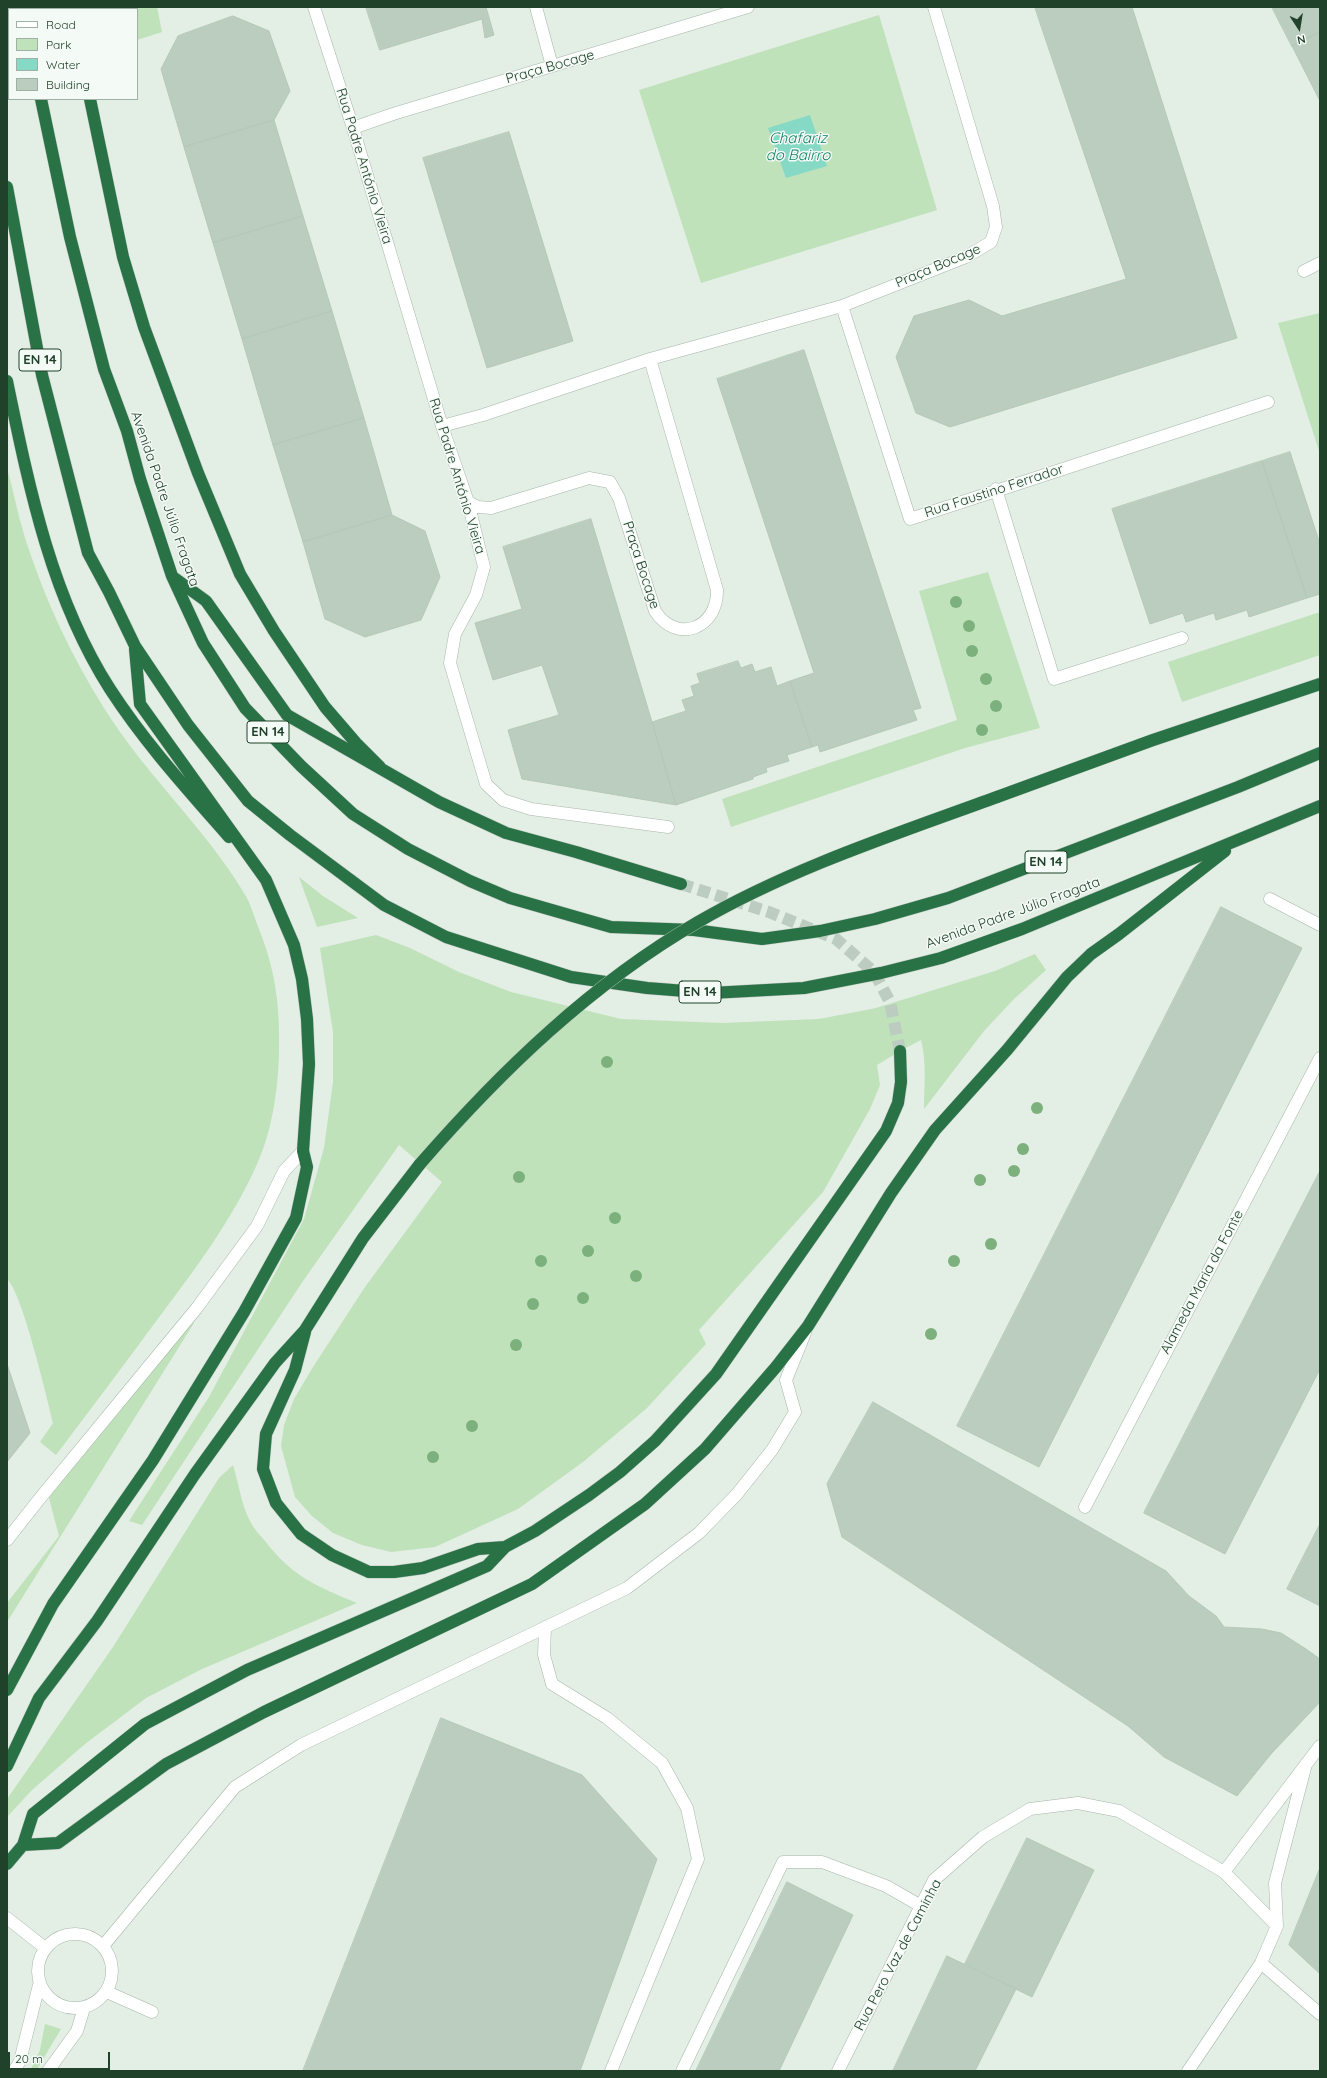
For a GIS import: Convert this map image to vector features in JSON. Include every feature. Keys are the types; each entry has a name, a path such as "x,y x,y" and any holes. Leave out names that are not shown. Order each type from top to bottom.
{"highway":[{"name":"Avenida Padre Júlio Fragata","path":"41,100 70,237 104,369 127,431 140,479 172,576 203,643 245,708 300,766 353,814 408,849 470,881 510,898 611,927 694,930 762,939 820,931 875,919 948,898 1015,874 1238,787 1320,753"},
{"path":"90,100 123,257 144,327 198,473 240,574 274,631 325,707 356,743 380,767"},
{"name":"Avenida Padre Júlio Fragata","path":"7,187 20,250 42,375 88,553 135,646 188,724 248,801 290,835 384,905 446,937 571,977 647,988 711,993 804,988 880,974 941,958 1022,929 1236,842 1320,806"},
{"path":"7,382 27,474 45,544 60,587 80,634 110,688 153,750 266,880"},
{"path":"172,576 206,601 287,715 439,802 506,833 576,852 681,884"},
{"path":"7,1690 53,1604 153,1460 244,1312 296,1218 307,1167 303,1151 309,1064 307,1019 303,986 294,945 266,880 140,704 135,646"},
{"path":"7,1766 39,1698 97,1621 195,1474 275,1363 305,1330 363,1238 420,1164 504,1073 582,1003 639,961 698,922 762,888 848,852 997,797 1153,740 1320,684"},
{"path":"23,1845 58,1843 166,1764 264,1712 532,1584 645,1504 705,1449 776,1367 808,1326 891,1193 935,1130 1007,1050 1066,977 1091,954 1119,934 1236,842"},
{"path":"7,1864 23,1845 34,1814 145,1724 247,1670 487,1566 505,1547 541,1527 620,1472 655,1441 716,1374 886,1131 898,1103 901,1082 900,1051"},
{"path":"305,1330 295,1370 266,1434 263,1469 276,1503 301,1534 332,1555 369,1572 394,1572 423,1568 478,1549 505,1547"}],"street":[{"name":"Rua Padre António Vieira","path":"314,7 353,128 442,426 468,502 484,568 476,595 455,634 450,664 486,784 503,800 532,809 668,826"},
{"path":"536,7 552,66"},
{"name":"Praça Bocage","path":"353,128 393,114 748,7"},
{"name":"Praça Bocage","path":"442,426 483,415 650,359 842,306 966,257 991,242 996,227 993,206 934,7"},
{"path":"1304,271 1320,263"},
{"name":"Rua Faustino Ferrador","path":"842,306 910,519 996,489 1268,402"},
{"name":"Praça Bocage","path":"468,502 478,507 491,508 589,478 610,482 619,498 655,611 662,622 678,630 688,629 702,623 712,616 717,602 717,590 650,359"},
{"path":"996,489 1054,678 1182,638"},
{"path":"1270,899 1320,925"},
{"name":"Alameda Maria da Fonte","path":"1085,1507 1320,1058"},
{"path":"7,1540 196,1309 257,1226 284,1171 303,1151"},
{"path":"103,1946 235,1787 301,1745 627,1588 699,1533 737,1494 772,1450 795,1412 786,1380 808,1326"},
{"path":"545,1627 544,1655 552,1684 606,1718 662,1763 687,1808 698,1859 611,2071"},
{"path":"1224,1872 1320,1746"},
{"path":"1188,2071 1261,1963 1277,1926 1275,1883 1306,1764"},
{"name":"Rua Pero Vaz de Caminha","path":"838,2071 934,1880 983,1837 1030,1809 1078,1803 1119,1811 1224,1872 1277,1926"},
{"path":"682,2071 783,1862 822,1862 886,1886 921,1906"},
{"path":"7,1918 45,1948"},
{"path":"14,2071 20,2061 39,1985 37,1965 45,1948 55,1939 67,1934 80,1934 93,1938 103,1946 109,1956 112,1968 112,1980 107,1992 97,2002 84,2008 71,2009 58,2005 47,1996 39,1985"},
{"path":"1261,1963 1320,2014"},
{"path":"107,1992 152,2012"},
{"path":"48,2071 77,2031 84,2008"}],"green space":[{"path":"157,7 162,32 138,40 138,8 104,8"},
{"path":"879,15 937,210 701,283 639,90"},
{"path":"1320,313 1320,454 1278,323"},
{"path":"7,468 21,526 34,566 51,608 92,689 138,757 214,849 247,898 263,939 272,969 277,998 279,1030 278,1075 268,1135 248,1184 211,1246 56,1455 40,1442 53,1423 27,1324 20,1303 7,1279"},
{"path":"988,572 1040,728 965,748 731,827 722,799 957,720 919,591"},
{"path":"1320,612 1320,655 1182,702 1168,662"},
{"path":"299,877 323,896 358,918 317,927"},
{"path":"376,935 410,948 459,972 511,992 621,1019 722,1023 819,1019 876,1008 995,971 1035,954 1046,970 1014,999 984,1031 924,1109 925,1066 921,1040 877,1065 880,1085 870,1109 823,1192 699,1330 706,1344 647,1408 583,1462 518,1509 435,1547 391,1552 362,1545 333,1533 312,1516 295,1497 281,1446 284,1425 294,1399 365,1287 442,1182 399,1145 303,1281 142,1525 129,1521 209,1397 304,1219 324,1148 333,1082 333,1032 320,948"},
{"path":"190,1319 194,1323 7,1622 7,1603 59,1536 49,1498 164,1347"},
{"path":"233,1465 242,1501 250,1521 275,1553 285,1563 306,1579 357,1603 202,1669 146,1698 85,1744 32,1790 7,1817 7,1799 113,1647 219,1478"},
{"path":"45,2024 61,2029 36,2071 30,2071 40,2050"}],"water":[{"name":"Chafariz do Bairro","path":"810,115 827,166 786,178 768,128"}],"building":[{"path":"366,7 486,7 494,35 485,38 482,19 380,50"},
{"path":"1035,7 1132,7 1237,338 950,427 916,413 896,357 914,316 969,300 1002,316 1126,279"},
{"path":"1272,7 1320,7 1320,32 1292,46"},
{"path":"233,16 269,31 290,91 274,120 184,147 161,69 178,36"},
{"path":"1320,32 1320,101 1292,46"},
{"path":"274,120 303,216 213,243 184,147"},
{"path":"509,132 573,341 487,368 423,158"},
{"path":"303,216 332,311 242,339 213,243"},
{"path":"332,311 364,418 273,445 242,339"},
{"path":"804,350 921,708 913,710 917,720 820,752 818,745 812,747 790,681 814,673 717,379"},
{"path":"364,418 392,515 303,542 273,445"},
{"path":"1290,452 1320,544 1320,594 1307,598 1262,461"},
{"path":"1262,461 1307,598 1249,617 1247,610 1216,620 1214,613 1186,622 1183,613 1150,624 1112,509"},
{"path":"392,515 425,531 440,577 421,620 365,637 325,619 303,542"},
{"path":"591,519 676,805 522,779 508,730 559,715 542,665 493,680 475,623 522,609 503,547"},
{"path":"738,661 741,668 752,664 755,672 771,667 777,686 790,681 812,747 787,755 789,761 766,768 767,772 753,777 753,779 676,805 652,722 686,711 682,700 694,696 691,686 700,683 697,674"},
{"path":"1221,907 1302,948 1039,1467 957,1426"},
{"path":"1320,1171 1320,1369 1225,1554 1144,1513"},
{"path":"7,1364 30,1433 7,1462"},
{"path":"873,1402 1166,1571 1189,1596 1216,1616 1224,1627 1262,1629 1281,1633 1306,1649 1320,1659 1320,1702 1271,1754 1237,1796 1164,1757 1128,1726 842,1537 827,1484"},
{"path":"1320,1524 1320,1606 1287,1589"},
{"path":"441,1718 582,1775 657,1859 580,2071 303,2071"},
{"path":"1027,1838 1094,1870 1032,1997 965,1964"},
{"path":"1320,1868 1320,1974 1289,1945"},
{"path":"787,1882 853,1915 779,2071 696,2071"},
{"path":"947,1956 1016,1989 975,2071 893,2071"}],"tunnel":[{"path":"681,884 769,912 836,939 874,972 890,1002 900,1051"}]}
